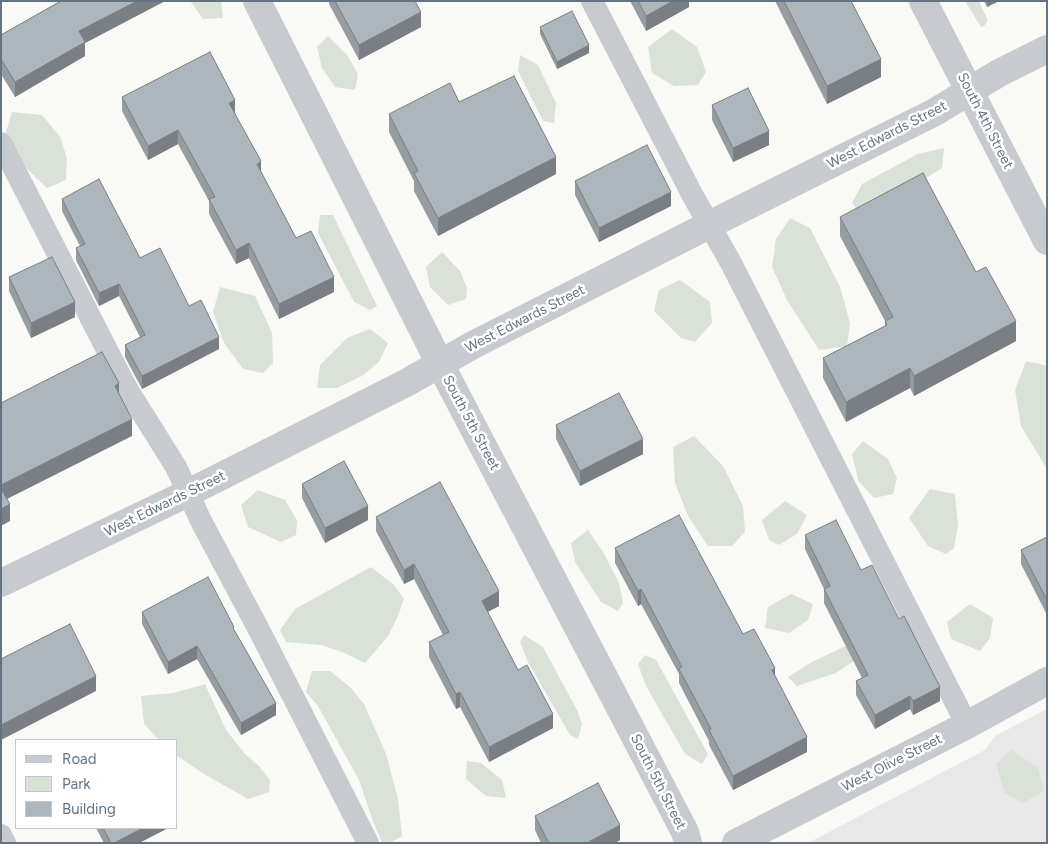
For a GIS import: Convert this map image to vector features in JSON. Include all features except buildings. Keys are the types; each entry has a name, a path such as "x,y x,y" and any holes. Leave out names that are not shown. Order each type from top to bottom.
{"street":[{"name":"South 5th Street","path":"257,1 440,364 685,832 688,843"},
{"name":"South 4th Street","path":"923,1 1047,241"},
{"name":"West Edwards Street","path":"1,583 188,493 406,383 473,345 935,112 999,73 1047,49"},
{"name":"West Olive Street","path":"736,843 967,725 1047,681"}],"lane":[{"path":"592,1 735,272 967,725"},
{"path":"1,143 126,387 176,467 368,843"},
{"path":"1,835 5,843"}],"shaded area":[{"path":"1047,709 1047,843 808,843 985,750 995,736"}],"green space":[{"path":"190,1 221,1 223,18 203,19"},
{"path":"965,1 979,1 988,21 984,26 981,27"},
{"path":"672,29 697,47 706,72 698,85 674,86 652,73 648,47"},
{"path":"328,36 347,55 358,74 355,90 335,87 322,68 317,47"},
{"path":"520,55 538,65 556,103 554,123 543,121 518,71"},
{"path":"12,112 42,115 60,137 67,158 66,180 47,188 21,163 6,132"},
{"path":"944,148 942,168 911,188 860,214 852,203 862,184 918,154"},
{"path":"320,215 333,215 377,306 370,310 354,302 318,233"},
{"path":"790,218 810,228 840,287 850,323 847,346 819,350 787,300 772,267 776,239"},
{"path":"442,252 460,271 467,288 466,299 448,305 430,287 426,267"},
{"path":"680,280 710,302 712,323 695,342 681,338 654,311 659,290"},
{"path":"220,287 255,296 272,333 273,363 263,373 243,369 224,343 213,312"},
{"path":"370,329 388,343 379,362 362,376 337,388 317,388 320,365 347,338"},
{"path":"1026,361 1047,366 1047,469 1021,426 1015,390"},
{"path":"694,436 723,466 743,506 745,532 732,546 708,546 688,516 675,483 673,447"},
{"path":"863,441 888,459 897,478 893,494 874,498 858,480 852,454"},
{"path":"930,489 955,494 958,525 954,548 946,554 928,546 909,518"},
{"path":"258,490 285,500 297,520 296,535 281,542 248,527 241,505"},
{"path":"785,501 807,515 797,534 779,545 769,540 762,520"},
{"path":"588,530 603,552 619,583 623,603 618,611 601,602 575,562 571,543"},
{"path":"371,567 394,585 404,599 388,636 365,663 321,645 286,642 280,630 295,609"},
{"path":"791,594 813,604 808,620 789,633 765,628 768,607"},
{"path":"970,604 993,618 990,638 980,651 951,639 947,622"},
{"path":"524,635 543,647 577,710 582,724 578,739 570,735 528,662 520,642"},
{"path":"852,643 861,656 836,673 797,686 788,677 812,662"},
{"path":"645,655 656,660 708,754 702,764 685,754 646,686 638,664"},
{"path":"312,671 330,671 350,687 364,704 386,754 398,799 402,836 390,843 382,843 359,780 318,706 306,692"},
{"path":"205,684 226,730 245,754 259,766 270,780 269,792 248,799 204,774 178,756 178,739 158,739 144,724 141,696 174,693"},
{"path":"1011,750 1038,768 1044,791 1023,803 1005,793 996,764"},
{"path":"467,761 481,763 502,780 506,798 486,796 466,779"}]}
